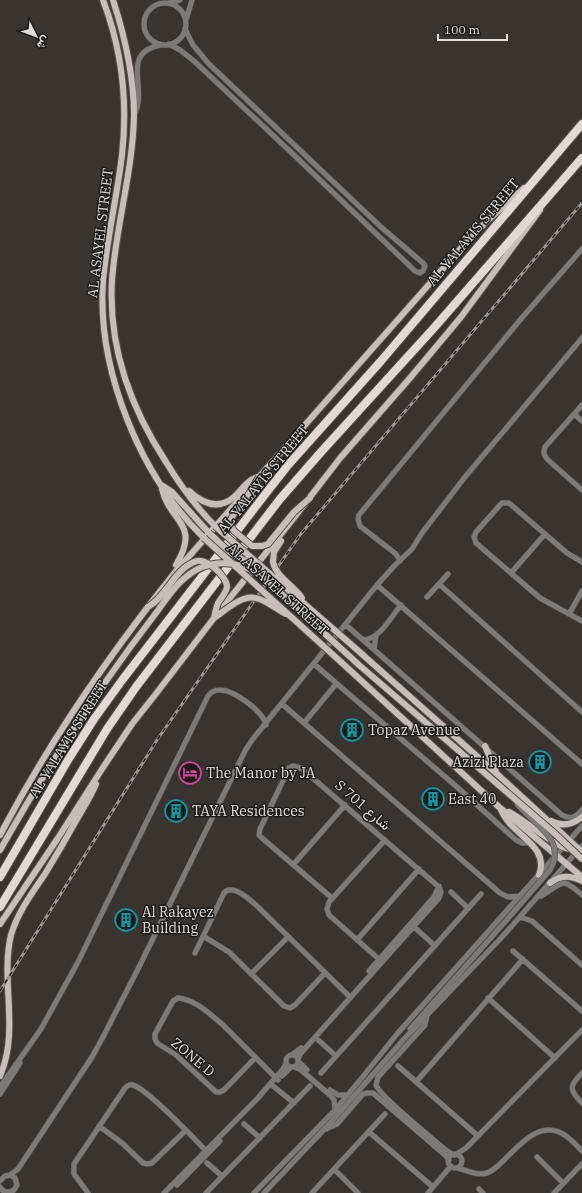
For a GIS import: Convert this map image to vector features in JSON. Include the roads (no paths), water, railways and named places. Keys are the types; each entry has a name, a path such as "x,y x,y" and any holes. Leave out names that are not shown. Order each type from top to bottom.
{"highway":[{"name":"AL YALAYIS STREET","path":"0,877 68,760 94,719 123,679 289,464 381,361 582,124"},
{"name":"AL YALAYIS STREET","path":"0,907 107,729 136,687 280,499 433,329 582,158"}],"main road":[{"name":"AL ASAYEL STREET","path":"103,0 112,25 119,56 125,104 121,160 103,282 105,342 115,384 127,419 144,456 162,485 187,520 204,538 291,615 499,807 582,877"},
{"name":"AL ASAYEL STREET","path":"113,0 127,54 133,95 134,116 129,169 113,265 113,325 120,367 132,400 150,436 181,485 216,526 497,774 569,840 581,849"},
{"path":"0,835 41,763 83,699 168,580 465,244 505,204 534,179"},
{"path":"0,924 137,718 352,444 461,317 528,229 551,194"},
{"path":"181,485 201,501 208,504 218,504 231,499 248,482 259,477"},
{"path":"259,477 248,495 233,514 231,520 231,526 234,531 252,546 262,546 268,544 294,512 310,498"},
{"path":"162,485 172,492 209,533 237,558 245,562 258,563"},
{"path":"162,485 165,498 182,524 185,537 183,553 168,580"},
{"path":"293,520 289,530 276,549 273,562 278,573 295,589 305,604"},
{"path":"148,607 158,599 185,568 195,561 202,560 221,574 226,582 226,591 217,606 214,618"},
{"path":"0,850 79,720 133,642 190,573 219,563 249,568 264,578 359,664 582,859"},
{"path":"214,618 239,600 251,597 262,600 277,610 291,615"},
{"path":"485,746 497,774"},
{"path":"0,1076 9,1041 6,962 13,930 22,909 56,856 92,793 102,769"},
{"path":"499,807 511,824 531,843 541,857 542,866 539,875"},
{"path":"499,807 523,820 562,848 573,850 581,849"},
{"path":"547,820 560,825 567,825 582,817"},
{"path":"550,883 567,876 582,880"}],"street":[{"path":"153,0 159,4"},
{"path":"180,0 154,6 146,14 144,25 147,36 156,43 161,44 173,43 180,38 185,30"},
{"path":"185,21 192,0"},
{"path":"169,3 182,12 185,21 185,30 193,45 209,64 380,227 423,263 425,268 423,272 420,273 415,271 301,161 194,61 169,44"},
{"path":"134,116 139,100 138,59 146,50 161,44"},
{"path":"400,561 396,554 360,526 358,519 359,515 520,320 582,249"},
{"path":"2,1190 9,1193 14,1190 17,1184 15,1178 18,1169 100,1042 139,967 245,751 377,585 414,546 422,533 470,472 582,338"},
{"path":"582,405 545,447 544,454 548,460 582,490"},
{"path":"574,414 582,421"},
{"path":"582,562 567,553 512,505 506,502 500,505 476,532 474,537 476,543 540,598 582,621"},
{"path":"511,572 545,534"},
{"path":"427,597 448,574"},
{"path":"439,584 582,712"},
{"path":"377,585 582,764"},
{"path":"569,614 582,591"},
{"path":"363,640 369,639 376,635 401,606"},
{"path":"346,625 562,815 569,818 574,817 582,810"},
{"path":"374,650 376,635"},
{"path":"314,664 398,735 516,840 522,843 531,843"},
{"path":"304,723 336,684"},
{"path":"0,1087 52,1011 78,962 208,696 215,691 220,690 234,694 249,703 262,715 266,725"},
{"path":"282,704 500,892 508,897 521,896"},
{"name":"S 701 شارع","path":"332,898 261,837 259,833 289,768 293,766 300,767 439,886 441,895 412,925"},
{"path":"405,1038 408,1031 422,1014 550,870 555,855 553,843 512,797"},
{"path":"293,865 345,805"},
{"path":"254,1193 335,1110 397,1034 582,826"},
{"path":"380,960 329,915 327,905 385,840"},
{"path":"264,1193 325,1130 405,1038 520,917 581,849"},
{"path":"357,940 419,869"},
{"path":"536,898 562,883 569,884 582,895"},
{"path":"195,953 224,893 226,890 231,889 251,901 349,996"},
{"path":"451,892 468,908"},
{"path":"321,1073 481,894"},
{"path":"527,908 532,921"},
{"path":"520,917 532,921 582,965"},
{"path":"169,1193 277,1079 293,1067 301,1053 380,960 412,925 434,946"},
{"path":"203,936 226,950 284,1006 290,1008 295,1005 325,973"},
{"path":"251,974 288,937"},
{"path":"513,950 582,1011"},
{"path":"416,1082 523,959"},
{"path":"164,1193 273,1086 286,1063 287,1056 299,1051 349,996"},
{"name":"ZONE D","path":"255,1058 224,1090 218,1092 213,1090 176,1055 158,1044 155,1039 155,1034 173,1001 176,998 181,998 206,1011 223,1025 277,1079"},
{"path":"488,998 554,1058"},
{"path":"427,1015 427,1021 424,1027 376,1081 377,1088 388,1103 445,1155 451,1166"},
{"path":"449,1160 450,1157 466,1148 582,1030"},
{"path":"315,1037 336,1056"},
{"path":"0,1094 27,1053 30,1044"},
{"path":"293,1054 304,1068 335,1094 341,1096 348,1094"},
{"path":"286,1063 301,1070 330,1094 335,1103 335,1110"},
{"path":"398,1066 478,1136"},
{"path":"582,1073 574,1081 572,1088 574,1095 582,1103"},
{"path":"88,1193 74,1174 73,1167 125,1088 131,1085 154,1100 207,1152"},
{"path":"273,1086 294,1103"},
{"path":"206,1193 310,1086"},
{"path":"325,1130 337,1124 365,1094 373,1093 388,1103 447,1151 458,1155 467,1170"},
{"path":"312,1193 385,1114"},
{"path":"244,1124 260,1138"},
{"path":"99,1126 122,1143 143,1163 147,1164 152,1163 185,1131"},
{"path":"451,1166 478,1174 491,1172 526,1138 544,1131 564,1134 582,1151"},
{"path":"369,1132 433,1187"},
{"path":"457,1168 461,1165 466,1148"},
{"path":"537,1157 563,1183"},
{"path":"207,1163 222,1176"},
{"path":"554,1193 582,1164"},
{"path":"428,1193 451,1166"},
{"path":"1,1178 10,1175 18,1169"},
{"path":"334,1170 358,1193"},
{"path":"10,1175 15,1178"}],"railway":[{"path":"0,991 157,740 300,535 582,203"}],"place":[{"name":"Topaz Avenue","path":"352,730"},
{"name":"Azizi Plaza","path":"540,762"},
{"name":"The Manor by JA","path":"190,773"},
{"name":"East 40","path":"433,799"},
{"name":"TAYA Residences","path":"176,811"},
{"name":"Al Rakayez Building","path":"126,920"}]}
